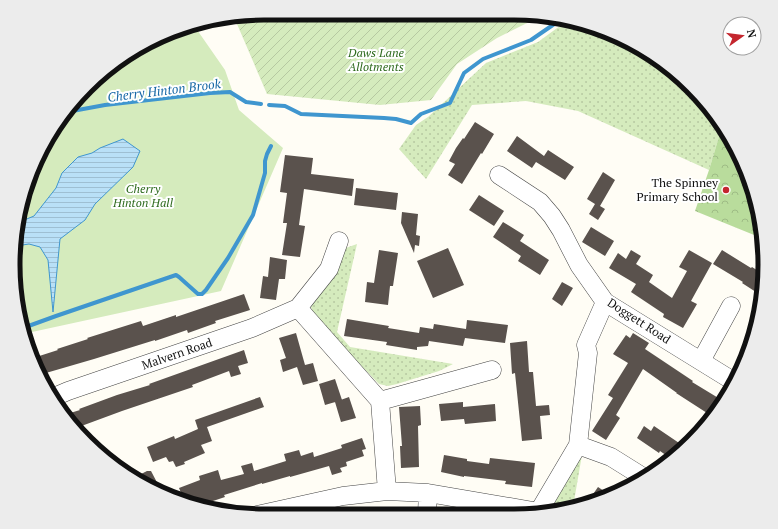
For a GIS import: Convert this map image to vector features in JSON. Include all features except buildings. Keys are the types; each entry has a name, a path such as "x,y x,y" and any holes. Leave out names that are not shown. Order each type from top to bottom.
{"street":[{"name":"Doggett Road","path":"499,174 540,202 552,216 561,230 578,265 605,302 730,379"},
{"name":"Malvern Road","path":"58,395 252,328 298,308 329,269 339,241"},
{"path":"542,507 578,445 588,353 586,345 605,302"},
{"path":"701,361 731,306"},
{"path":"298,308 380,401 387,490"},
{"path":"380,401 492,370"},
{"path":"578,445 611,457 639,474"},
{"path":"281,509 343,496 387,490 428,493 519,509"},
{"path":"427,509 428,493"}],"green space":[{"name":"Daws Lane Allotments","path":"264,20 531,21 497,38 457,64 431,100 380,105 267,94 236,22"},
{"path":"561,25 577,28 622,45 649,61 675,81 697,103 720,134 709,170 578,111 526,101 472,105 426,179 399,149 416,125 428,117 486,63 538,42"},
{"name":"Cherry Hinton Hall","path":"197,29 225,70 239,110 283,148 221,291 30,333 28,328 22,296 20,264 22,233 28,201 45,156 61,129 81,103 103,81 129,61 156,45"},
{"name":"The Spinney Primary School","path":"720,134 733,156 745,186 750,201 756,236 695,211"},
{"path":"357,244 337,332 350,347 453,364 439,371 397,384 388,386 379,384 313,316 311,306 313,297 343,249"},
{"path":"583,449 574,502 548,506"}],"water":[{"path":"123,139 140,151 133,167 95,204 85,220 60,239 53,312 48,260 40,247 29,244 21,245 24,220 34,216 56,188 62,173 78,157 92,153 100,148"}],"waterway":[{"name":"Cherry Hinton Brook","path":"269,105 285,106 301,114 384,118 396,119 411,123 421,114 450,103 464,73 483,59 531,40 555,24"},
{"name":"Cherry Hinton Brook","path":"75,110 105,105 230,92 246,102 261,104"},
{"path":"28,326 176,275 198,294 202,294 228,258 253,215 265,173 265,161 271,146"}],"place":[{"name":"The Spinney Primary School","path":"726,190"}]}
